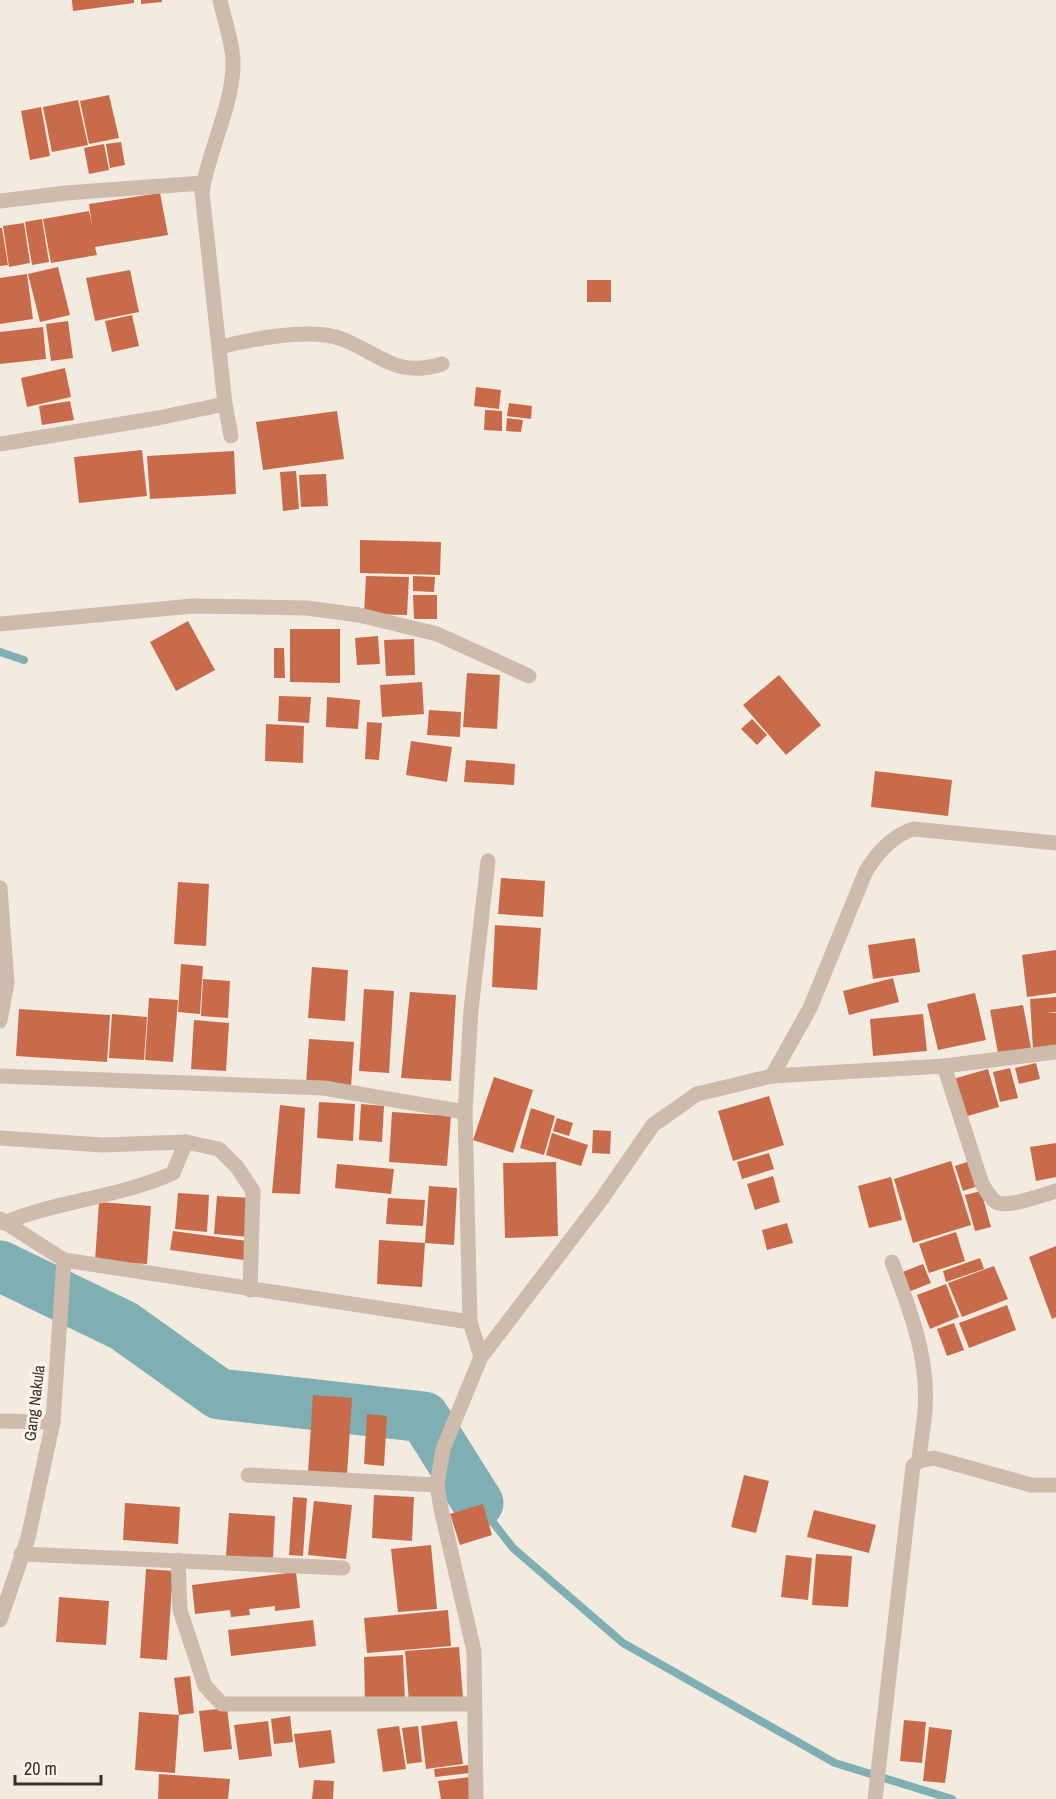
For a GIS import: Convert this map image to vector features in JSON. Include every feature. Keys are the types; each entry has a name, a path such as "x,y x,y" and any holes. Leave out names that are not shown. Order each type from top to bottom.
{"street":[{"path":"220,0 233,58 231,83 203,183 203,212 225,404 231,436"},
{"path":"0,201 66,193 203,183"},
{"path":"220,347 267,336 338,338 384,362 408,369 442,364"},
{"path":"0,444 158,418 225,404"},
{"path":"0,624 193,606 307,608 358,615 437,634 530,676"},
{"path":"772,1076 810,1008 866,871 878,853 901,833 913,829 1056,843"},
{"path":"481,1357 470,1322 465,1112 471,1010 488,861"},
{"path":"0,888 7,983 0,1022"},
{"path":"476,1799 474,1652 459,1597 438,1485 443,1449 481,1357 601,1200 653,1125 697,1094 772,1076 944,1066 1056,1052"},
{"path":"944,1066 982,1185 990,1195 998,1203 1008,1204 1056,1191"},
{"path":"0,1076 324,1088 465,1112"},
{"path":"0,1138 102,1144 186,1142 219,1149 237,1167 253,1191 250,1290"},
{"path":"2,1221 36,1210 143,1186 173,1173 186,1142"},
{"path":"2,1221 64,1260 470,1322"},
{"name":"Gang Nakula","path":"0,1620 7,1577 28,1538 53,1422 64,1260"},
{"path":"875,1799 910,1480 919,1454 925,1410 924,1370 915,1323 892,1262"},
{"path":"0,1421 53,1422"},
{"path":"919,1454 1031,1485 1056,1485"},
{"path":"248,1475 438,1485"},
{"path":"21,1554 343,1568"},
{"path":"178,1560 180,1610 206,1686 222,1704 474,1704"}],"building":[{"path":"72,0 134,0 134,3 73,11"},
{"path":"141,0 162,0 162,2 141,4"},
{"path":"109,95 119,138 89,144 80,101"},
{"path":"78,100 88,145 52,152 43,107"},
{"path":"41,107 50,156 30,160 21,111"},
{"path":"121,142 125,165 110,168 106,144"},
{"path":"104,144 109,170 89,174 84,148"},
{"path":"160,193 168,235 95,247 97,255 51,263 43,219 89,211 92,225 89,204"},
{"path":"42,219 49,262 32,265 25,222"},
{"path":"24,223 30,263 9,267 3,226"},
{"path":"0,228 2,228 8,265 0,266"},
{"path":"58,267 70,315 40,322 28,274"},
{"path":"130,270 139,312 95,321 86,278"},
{"path":"27,274 33,319 0,324 0,278"},
{"path":"587,280 611,280 611,302 587,302"},
{"path":"132,315 139,346 112,352 105,321"},
{"path":"68,321 73,358 51,361 46,324"},
{"path":"43,327 46,359 0,364 0,332"},
{"path":"65,368 71,397 27,407 21,378"},
{"path":"476,387 501,390 499,409 474,406"},
{"path":"70,401 74,420 42,425 39,406"},
{"path":"509,403 532,406 531,419 507,416"},
{"path":"485,410 502,411 502,431 484,430"},
{"path":"337,411 344,459 263,470 256,422"},
{"path":"507,418 523,420 521,432 506,431"},
{"path":"142,450 147,496 79,503 74,457"},
{"path":"234,451 236,494 150,499 147,456"},
{"path":"296,471 299,509 283,511 280,472"},
{"path":"326,474 328,506 301,507 299,475"},
{"path":"360,540 441,542 440,575 360,573"},
{"path":"366,576 409,577 407,615 364,614"},
{"path":"413,576 435,577 434,592 413,591"},
{"path":"413,595 437,595 437,619 414,619"},
{"path":"188,621 215,670 176,691 150,642"},
{"path":"290,629 340,629 340,683 290,682"},
{"path":"378,636 380,664 357,665 355,638"},
{"path":"414,639 415,675 386,676 384,640"},
{"path":"274,648 284,648 285,678 274,678"},
{"path":"467,673 500,675 497,729 463,727"},
{"path":"779,675 821,725 786,755 743,705"},
{"path":"422,682 424,714 382,717 380,685"},
{"path":"279,696 311,697 309,723 278,721"},
{"path":"327,697 360,700 358,729 326,727"},
{"path":"429,710 461,712 460,737 427,735"},
{"path":"752,719 767,735 757,745 741,729"},
{"path":"367,722 382,723 379,760 365,759"},
{"path":"266,724 304,726 303,763 265,761"},
{"path":"411,741 452,747 447,782 406,775"},
{"path":"466,760 515,764 514,785 464,782"},
{"path":"875,771 952,780 948,816 871,807"},
{"path":"501,878 545,881 543,917 498,914"},
{"path":"178,882 209,884 206,946 174,944"},
{"path":"495,925 541,928 537,990 492,987"},
{"path":"915,938 920,972 873,979 868,945"},
{"path":"1056,950 1056,993 1027,997 1022,955"},
{"path":"181,964 203,966 200,1014 178,1012"},
{"path":"312,967 348,970 345,1021 308,1018"},
{"path":"893,978 899,1002 849,1015 843,991"},
{"path":"203,979 230,981 228,1018 201,1016"},
{"path":"364,989 394,991 389,1073 359,1071"},
{"path":"410,992 456,995 451,1081 401,1078"},
{"path":"975,993 986,1040 938,1050 927,1004"},
{"path":"1056,997 1056,1012 1047,1012 1056,1013 1056,1049 1033,1050 1030,999"},
{"path":"149,998 178,1000 173,1062 145,1060"},
{"path":"1023,1005 1031,1048 998,1053 990,1010"},
{"path":"19,1009 110,1015 107,1062 16,1056"},
{"path":"112,1014 147,1017 144,1060 109,1058"},
{"path":"923,1014 927,1051 873,1056 870,1019"},
{"path":"194,1020 229,1023 226,1071 191,1069"},
{"path":"309,1039 354,1042 351,1087 306,1084"},
{"path":"1036,1063 1040,1079 1019,1084 1015,1068"},
{"path":"1010,1068 1018,1098 1000,1102 993,1072"},
{"path":"988,1069 999,1107 964,1117 953,1079"},
{"path":"494,1077 533,1090 513,1153 473,1140"},
{"path":"769,1096 784,1145 733,1161 718,1111"},
{"path":"319,1102 355,1104 353,1141 317,1138"},
{"path":"361,1104 384,1106 382,1142 359,1140"},
{"path":"280,1105 305,1108 300,1194 272,1193"},
{"path":"531,1108 555,1116 544,1155 520,1148"},
{"path":"392,1112 451,1116 447,1166 389,1162"},
{"path":"557,1118 573,1123 569,1136 553,1131"},
{"path":"593,1130 611,1131 610,1154 592,1153"},
{"path":"552,1133 588,1145 581,1166 546,1155"},
{"path":"1056,1143 1056,1177 1036,1181 1030,1147"},
{"path":"769,1153 774,1169 742,1179 737,1162"},
{"path":"951,1161 971,1225 913,1243 894,1179"},
{"path":"970,1161 978,1186 963,1191 955,1166"},
{"path":"556,1162 558,1236 505,1238 503,1163"},
{"path":"337,1164 394,1169 391,1194 335,1188"},
{"path":"773,1176 780,1202 755,1210 747,1184"},
{"path":"891,1177 902,1220 869,1228 858,1186"},
{"path":"429,1186 457,1188 454,1245 425,1243"},
{"path":"981,1191 991,1227 975,1231 965,1195"},
{"path":"178,1193 209,1195 207,1232 175,1229"},
{"path":"217,1196 251,1198 249,1237 214,1234"},
{"path":"388,1198 425,1200 423,1226 386,1224"},
{"path":"99,1202 151,1206 147,1264 95,1261"},
{"path":"787,1223 793,1243 767,1250 762,1230"},
{"path":"173,1231 247,1241 244,1260 170,1250"},
{"path":"956,1232 965,1261 929,1273 919,1244"},
{"path":"379,1240 425,1243 422,1287 377,1284"},
{"path":"1056,1246 1056,1317 1052,1319 1029,1257"},
{"path":"980,1258 984,1269 946,1282 943,1271"},
{"path":"923,1264 931,1283 908,1292 900,1273"},
{"path":"994,1266 1008,1299 962,1317 948,1283"},
{"path":"946,1284 959,1317 930,1329 917,1295"},
{"path":"1007,1305 1016,1330 969,1348 959,1323"},
{"path":"954,1323 964,1350 947,1356 937,1329"},
{"path":"313,1395 352,1398 347,1475 308,1472"},
{"path":"367,1414 387,1416 384,1466 364,1464"},
{"path":"744,1475 769,1481 756,1533 731,1527"},
{"path":"374,1495 414,1497 412,1541 372,1538"},
{"path":"293,1497 307,1498 303,1556 289,1555"},
{"path":"314,1501 352,1505 346,1559 308,1555"},
{"path":"125,1503 180,1507 178,1544 123,1540"},
{"path":"483,1504 492,1535 460,1545 450,1514"},
{"path":"814,1510 876,1525 869,1553 807,1537"},
{"path":"229,1513 275,1516 273,1559 226,1556"},
{"path":"431,1545 437,1609 398,1612 391,1549"},
{"path":"816,1554 852,1556 848,1607 812,1605"},
{"path":"786,1555 812,1558 808,1600 781,1597"},
{"path":"146,1569 173,1571 167,1660 140,1658"},
{"path":"296,1572 300,1608 275,1611 275,1606 249,1609 250,1615 231,1617 230,1610 195,1614 192,1585"},
{"path":"59,1597 109,1601 106,1645 56,1642"},
{"path":"448,1610 451,1646 367,1653 364,1618"},
{"path":"313,1620 316,1646 231,1656 228,1630"},
{"path":"459,1647 463,1698 409,1702 405,1651"},
{"path":"403,1655 405,1702 365,1704 364,1657"},
{"path":"190,1676 194,1713 179,1715 174,1678"},
{"path":"227,1708 232,1749 204,1752 199,1711"},
{"path":"139,1712 179,1715 175,1773 135,1770"},
{"path":"290,1716 293,1742 274,1744 271,1719"},
{"path":"904,1720 926,1722 922,1763 900,1761"},
{"path":"268,1721 272,1756 239,1760 234,1725"},
{"path":"457,1721 463,1764 426,1769 421,1726"},
{"path":"399,1726 406,1769 383,1772 377,1729"},
{"path":"418,1726 422,1762 407,1764 402,1728"},
{"path":"929,1727 952,1730 945,1783 923,1781"},
{"path":"331,1730 335,1763 299,1768 294,1734"},
{"path":"469,1765 470,1773 435,1777 434,1769"},
{"path":"159,1774 230,1779 228,1799 158,1799"},
{"path":"470,1777 473,1799 441,1799 438,1781"},
{"path":"314,1780 334,1781 333,1799 312,1799"}],"waterway":[{"path":"0,652 24,660"},
{"path":"0,1266 124,1326 219,1394 424,1417 478,1503"},
{"path":"478,1503 513,1548 623,1643 835,1763 952,1799"}]}
